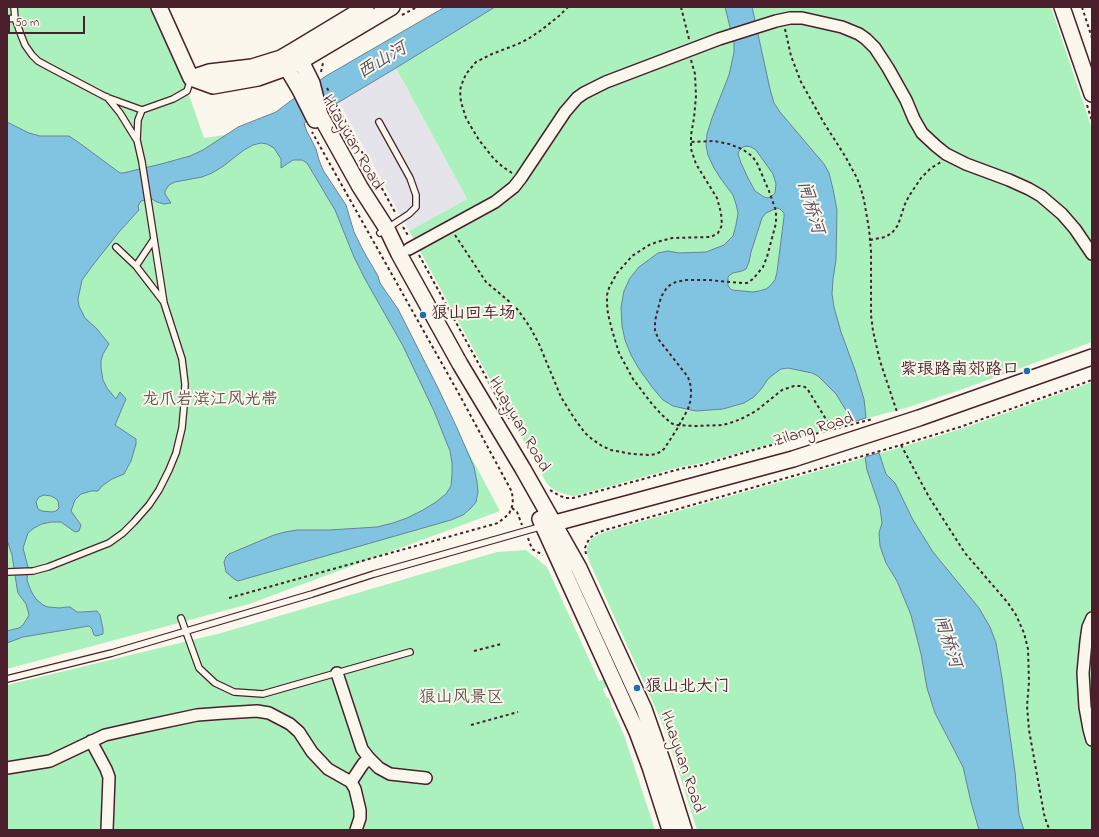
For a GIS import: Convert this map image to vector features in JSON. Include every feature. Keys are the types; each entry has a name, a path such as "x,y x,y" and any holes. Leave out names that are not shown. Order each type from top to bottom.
{"main road":[{"path":"159,7 191,78 213,86 258,78 290,59 366,7"},
{"path":"290,59 392,7"},
{"path":"1062,7 1092,94"},
{"name":"Huayuan Road","path":"290,59 306,86 315,121 364,203 399,254 460,364 523,469 637,732 670,830"},
{"name":"Zilang Road","path":"548,525 793,459 919,418 1092,357"},
{"name":"Huayuan Road","path":"548,525 579,568 644,709 684,830"}],"street":[{"path":"412,247 495,202 514,187 565,112 577,98 584,93 606,82 719,40 777,21 790,18 802,18 842,27 859,34 866,39 875,48 888,68 922,133 950,156 966,164 1009,180 1041,196 1062,214 1075,229 1092,254"},
{"path":"1092,618 1088,627 1083,673 1085,707 1092,740"},
{"path":"337,673 362,749 369,758 379,768 390,774 426,778"},
{"path":"7,768 50,761 105,735 118,732 197,715 224,712 258,711 269,713 290,724 299,732 312,752 328,769 352,782 360,810 360,818 356,830"},
{"path":"91,741 109,776 107,830"},
{"path":"352,782 363,764 369,758"}],"lane":[{"path":"14,7 15,18 25,45 38,61 106,97 142,110 173,99 187,91 191,78"},
{"path":"7,19 15,18"},
{"path":"106,97 120,113 137,140"},
{"path":"8,572 33,571 48,567 109,543 123,533 149,505 160,490 176,453 182,428 185,384 182,358 164,303 142,162 137,140 138,120 142,110"},
{"path":"379,122 410,178 416,195 416,207 409,214 383,231"},
{"path":"136,266 154,239"},
{"path":"116,247 136,266 164,303"},
{"path":"7,679 112,654 374,574 548,525"},
{"path":"181,618 199,668 215,683 234,692 263,694 410,652"}],"path":[{"path":"521,178 502,167 479,140 463,110 460,96 461,86 466,74 476,62 528,39 553,21 568,7"},
{"path":"681,7 694,74 696,96 691,135 691,149 696,164 717,198 720,206 722,219 721,230 710,237 672,238 657,242 632,256 617,272 607,295 608,314 619,353 633,379 652,404 662,415 671,422 679,425 722,425 733,422 756,411 782,390 794,386 800,386 808,390 832,430"},
{"path":"1082,7 1092,38"},
{"path":"777,21 801,82 857,178 864,200 870,240 871,315 873,331 880,361 898,413 890,414"},
{"path":"327,88 399,218"},
{"path":"229,598 498,523 510,514 513,504 512,492 315,121"},
{"path":"450,227 486,282 518,310 530,327 539,344 561,397 585,433 602,446 611,450 632,454 650,455 660,452 664,449 679,425 690,402 691,387 690,381 659,340 655,331 655,321 661,297 670,285 686,280 747,283 753,280 763,267 776,223 776,211 769,191 757,163 752,156 729,144 714,141 691,142"},
{"path":"870,240 884,237 892,233 898,225 909,196 921,178 931,168 950,156"},
{"path":"402,225 412,247 510,421"},
{"path":"587,559 585,548 590,538 604,530 901,444 997,414 1092,380"},
{"path":"548,489 560,496 573,498 876,418"},
{"path":"901,444 929,497 965,553 1008,603 1016,615 1024,633 1028,649 1029,682 1027,706 1029,730 1044,814 1050,830"},
{"path":"512,508 517,512 532,549 544,556"},
{"path":"474,651 501,644"},
{"path":"471,725 518,712"}],"shaded area":[{"path":"396,68 467,199 409,231 339,102"}],"green space":[{"name":"龙爪岩滨江风光带","path":"7,7 151,7 183,78 204,138 264,129 286,122 394,313 500,511 249,604 7,669"},
{"path":"495,7 1051,7 1092,129 1092,342 909,407 574,496 556,491 546,482 409,231 467,199 396,68"},
{"path":"1092,382 1092,830 697,830 663,725 587,555 587,548 591,539 605,532 961,429"},
{"name":"狼山风景区","path":"526,550 547,567 599,681 604,680 606,687 603,689 607,698 609,698 624,735 655,830 7,830 7,685 221,633 497,552"}],"water":[{"name":"西山河","path":"445,7 495,7 304,123 316,149 323,170 346,205 354,232 364,252 378,276 380,283 398,309 457,428 474,467 478,492 476,502 463,515 451,520 238,581 226,572 224,562 229,554 274,535 297,530 377,527 407,518 436,502 446,494 451,486 452,474 450,451 434,411 403,346 354,257 335,210 307,163 302,160 293,160 281,168 281,159 274,148 267,144 261,143 253,145 212,173 202,177 175,182 169,185 165,191 165,194 171,203 164,204 152,199 141,201 138,206 139,210 119,232 82,280 78,299 79,306 85,318 97,329 109,344 101,361 103,380 107,388 116,399 120,392 126,399 115,425 136,439 136,444 131,461 124,474 112,479 98,491 91,491 81,494 75,500 71,511 81,525 79,531 75,532 61,522 42,524 28,533 23,548 28,567 27,580 36,599 48,607 70,607 77,612 97,611 100,615 103,634 96,636 94,635 89,626 23,637 7,643 7,631 19,628 23,625 29,615 26,604 18,593 12,555 7,540 7,122 29,133 40,136 69,136 120,173 123,173 190,156 203,150 238,127 276,112 326,76","holes":["44,495 51,496 58,501 59,508 52,512 38,509 36,502 39,497"]},
{"name":"闸桥河","path":"725,7 752,7 774,103 824,164 829,173 837,210 836,260 832,294 841,332 864,399 866,418 853,422 836,394 818,376 812,373 788,368 781,369 774,374 768,379 754,397 744,403 723,409 696,411 673,406 663,400 652,387 639,369 625,340 622,326 621,307 624,291 630,278 639,267 658,253 668,251 679,253 706,252 724,245 733,236 738,213 736,204 733,195 714,168 706,146 707,134 712,118 729,75 734,52 734,43","holes":["747,146 756,150 773,174 776,184 775,193 768,198 755,191 741,163 738,154 739,151 743,147","777,208 784,213 784,217 775,280 766,289 759,291 753,292 732,290 728,286 728,277 733,273 746,269 762,218 766,213"]},
{"name":"闸桥河","path":"879,453 886,474 895,483 913,520 933,552 979,608 990,627 996,643 1002,678 1015,772 1019,815 1024,830 979,830 963,767 935,713 927,688 921,654 911,615 897,581 886,563 880,546 879,533 882,523 880,508 867,470 865,457"}],"place":[{"name":"狼山回车场","path":"423,315"},
{"name":"紫琅路南郊路口","path":"1027,371"},
{"name":"狼山北大门","path":"637,688"}]}
